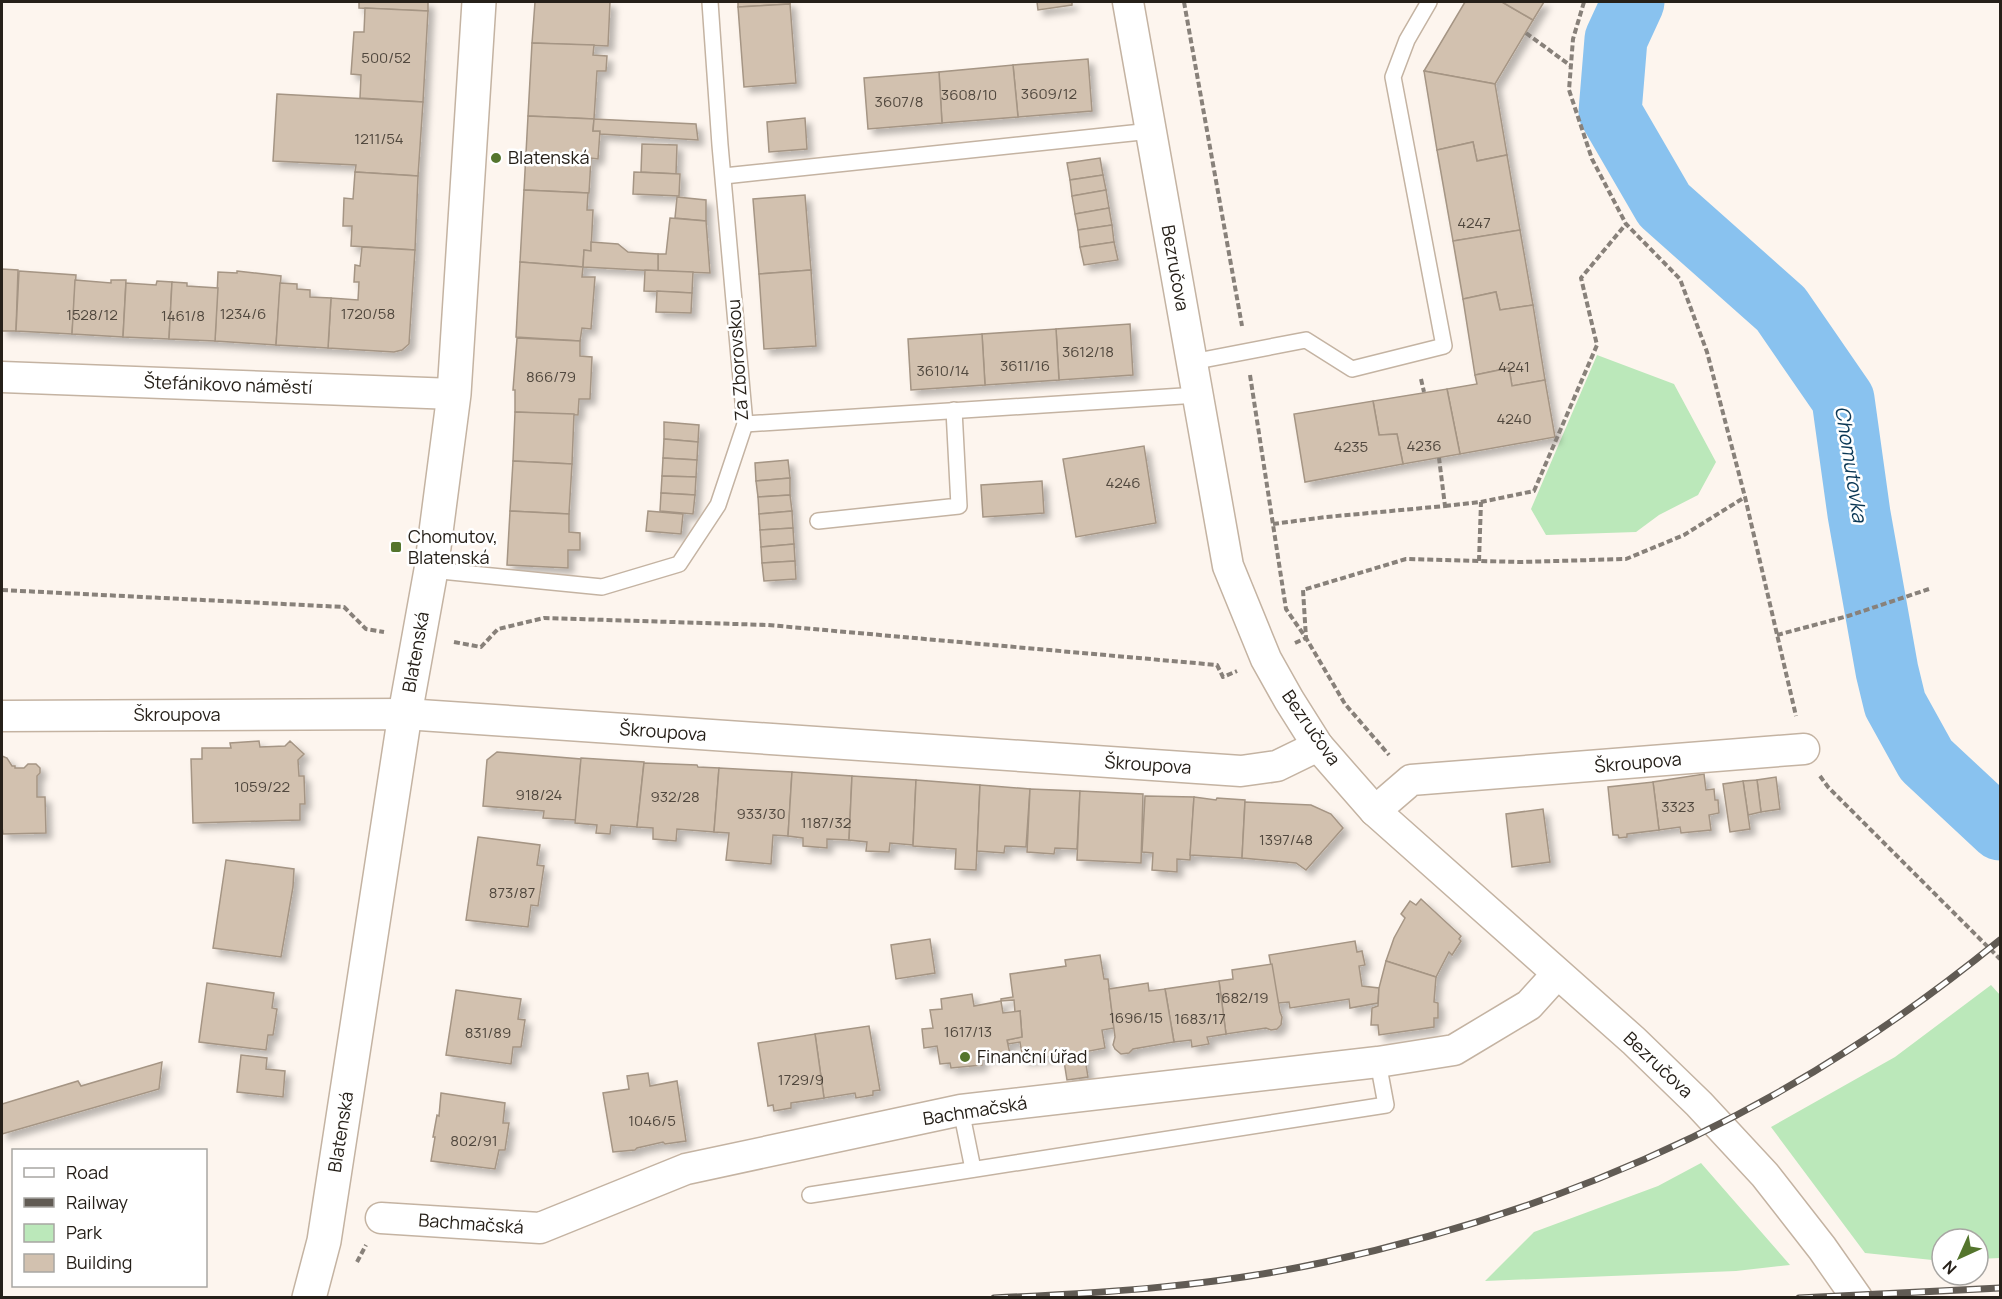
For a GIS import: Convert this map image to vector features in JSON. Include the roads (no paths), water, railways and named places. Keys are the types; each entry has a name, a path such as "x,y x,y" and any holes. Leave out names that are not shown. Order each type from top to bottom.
{"street":[{"name":"Blatenská","path":"309,1298 324,1241 405,714 431,570 454,393 479,2"},
{"name":"Bezručova","path":"1128,2 1228,566 1266,659 1318,746 1376,811 1634,1041 1699,1104 1765,1175 1822,1248 1857,1298"},
{"name":"Štefánikovo náměstí","path":"2,377 454,393"},
{"name":"Škroupova","path":"2,716 405,714 1241,771 1277,766 1318,746"},
{"name":"Škroupova","path":"1376,811 1411,780 1804,749"},
{"name":"Bachmačská","path":"381,1218 540,1228 686,1169 961,1110 1378,1062 1454,1050 1529,1005 1557,974"}],"lane":[{"name":"Za Zborovskou","path":"431,570 602,587 679,564 718,505 745,424 711,2"},
{"path":"1192,362 1306,340 1352,369 1444,346 1394,77 1407,40 1429,2"},
{"path":"724,176 1151,131"},
{"path":"745,424 1198,395"},
{"path":"818,521 959,506 954,410"},
{"path":"810,1195 1386,1106 1378,1062"},
{"path":"961,1110 973,1170"}],"waterway":[{"name":"Chomutovka","path":"1633,2 1616,39 1610,112 1664,205 1781,309 1843,399 1859,514 1895,704 1926,760 2000,829"}],"railway":[{"path":"994,1298 1077,1294 1202,1283 1284,1270 1394,1246 1530,1204 1663,1151 1789,1086 1889,1024 2000,940"},
{"path":"1799,1298 2000,1288"}],"place":[{"name":"Blatenská","path":"496,158"},
{"name":"Chomutov, Blatenská","path":"396,547"},
{"name":"Finanční úřad","path":"965,1057"}]}
